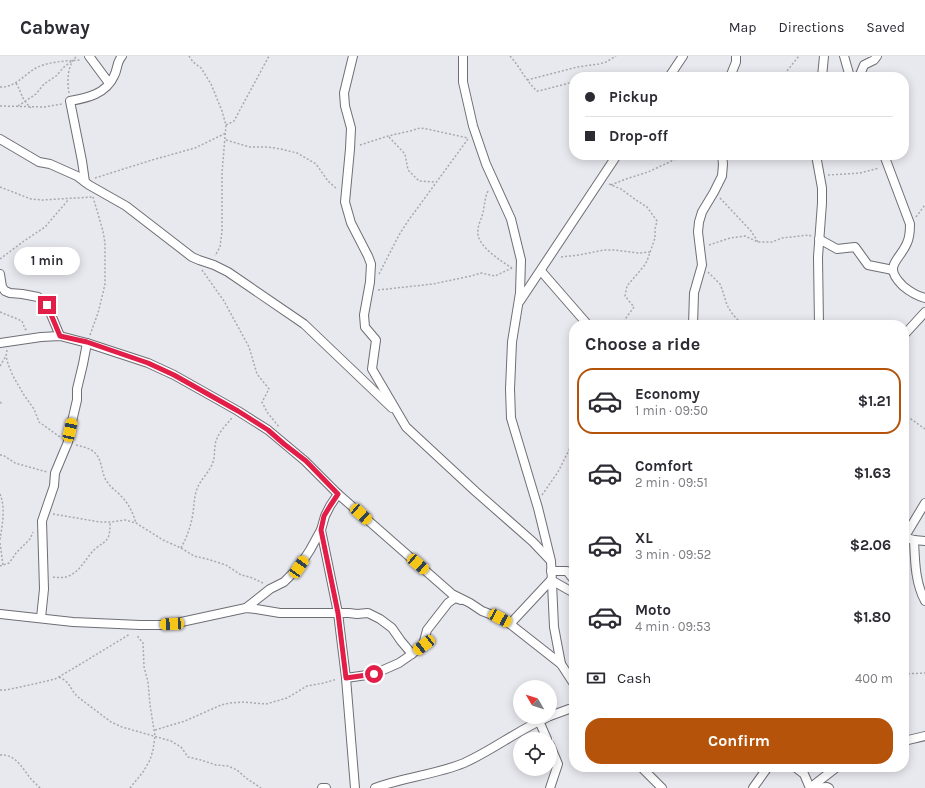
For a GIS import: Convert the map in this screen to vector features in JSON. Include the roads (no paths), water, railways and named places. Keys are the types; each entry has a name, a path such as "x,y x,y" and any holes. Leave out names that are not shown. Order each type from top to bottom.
{"street":[{"path":"86,182 70,101 91,97 104,89 114,76 118,60 122,56"},
{"path":"353,56 344,93 345,106 351,128 345,202 350,223 371,264 369,290 364,315 365,327 376,340 372,369 406,427 533,542 551,561"},
{"path":"463,56 463,82 473,126 486,164 511,219 521,260 519,304 512,342 510,373 511,418 537,503 551,561 554,627 562,664 569,676"},
{"path":"672,72 683,56"},
{"path":"732,72 736,62 736,56"},
{"path":"822,72 824,56"},
{"path":"844,56 849,72"},
{"path":"861,72 864,65 874,60 877,56"},
{"path":"90,57 109,83"},
{"path":"0,139 39,162 50,164 77,176 126,206 192,257 228,272 304,324 400,416"},
{"path":"519,304 614,160"},
{"path":"693,320 694,294 702,265 698,232 699,222 702,212 722,176 723,160"},
{"path":"817,160 820,175 822,203 818,257 819,320"},
{"path":"886,160 910,224 910,234 907,243 897,259 893,270 894,275 906,289 925,298"},
{"path":"819,239 837,249 855,246 868,265 893,270"},
{"path":"541,271 584,320"},
{"path":"0,274 2,287 5,291 38,297 47,305 60,336"},
{"path":"909,330 925,312"},
{"path":"4,343 41,337 60,336 87,342 154,366 174,375 238,411 268,430 306,461 338,494 452,594 482,611 500,618 510,624 562,664"},
{"path":"41,618 44,588 42,521 54,486 55,473 68,442 87,342"},
{"path":"246,608 284,582 299,567 321,530 324,516 338,494"},
{"path":"909,530 925,503"},
{"path":"321,530 338,613 346,677 355,788"},
{"path":"909,539 925,541"},
{"path":"914,540 916,572 925,601"},
{"path":"551,571 567,571 569,574"},
{"path":"510,624 551,580"},
{"path":"551,580 569,589"},
{"path":"346,677 374,674 399,663 424,645 427,630 448,603 455,598 470,603"},
{"path":"0,614 73,622 140,625 172,624 246,608 280,613 357,614 368,612 380,618 392,628 412,654"},
{"path":"557,714 569,709"},
{"path":"375,788 445,770 465,763 534,724"},
{"path":"909,741 925,736"},
{"path":"646,772 662,788"},
{"path":"754,788 765,772"},
{"path":"801,772 804,774 810,788"},
{"path":"810,788 831,772"},
{"path":"550,788 554,776"},
{"path":"810,788 829,788"}]}
